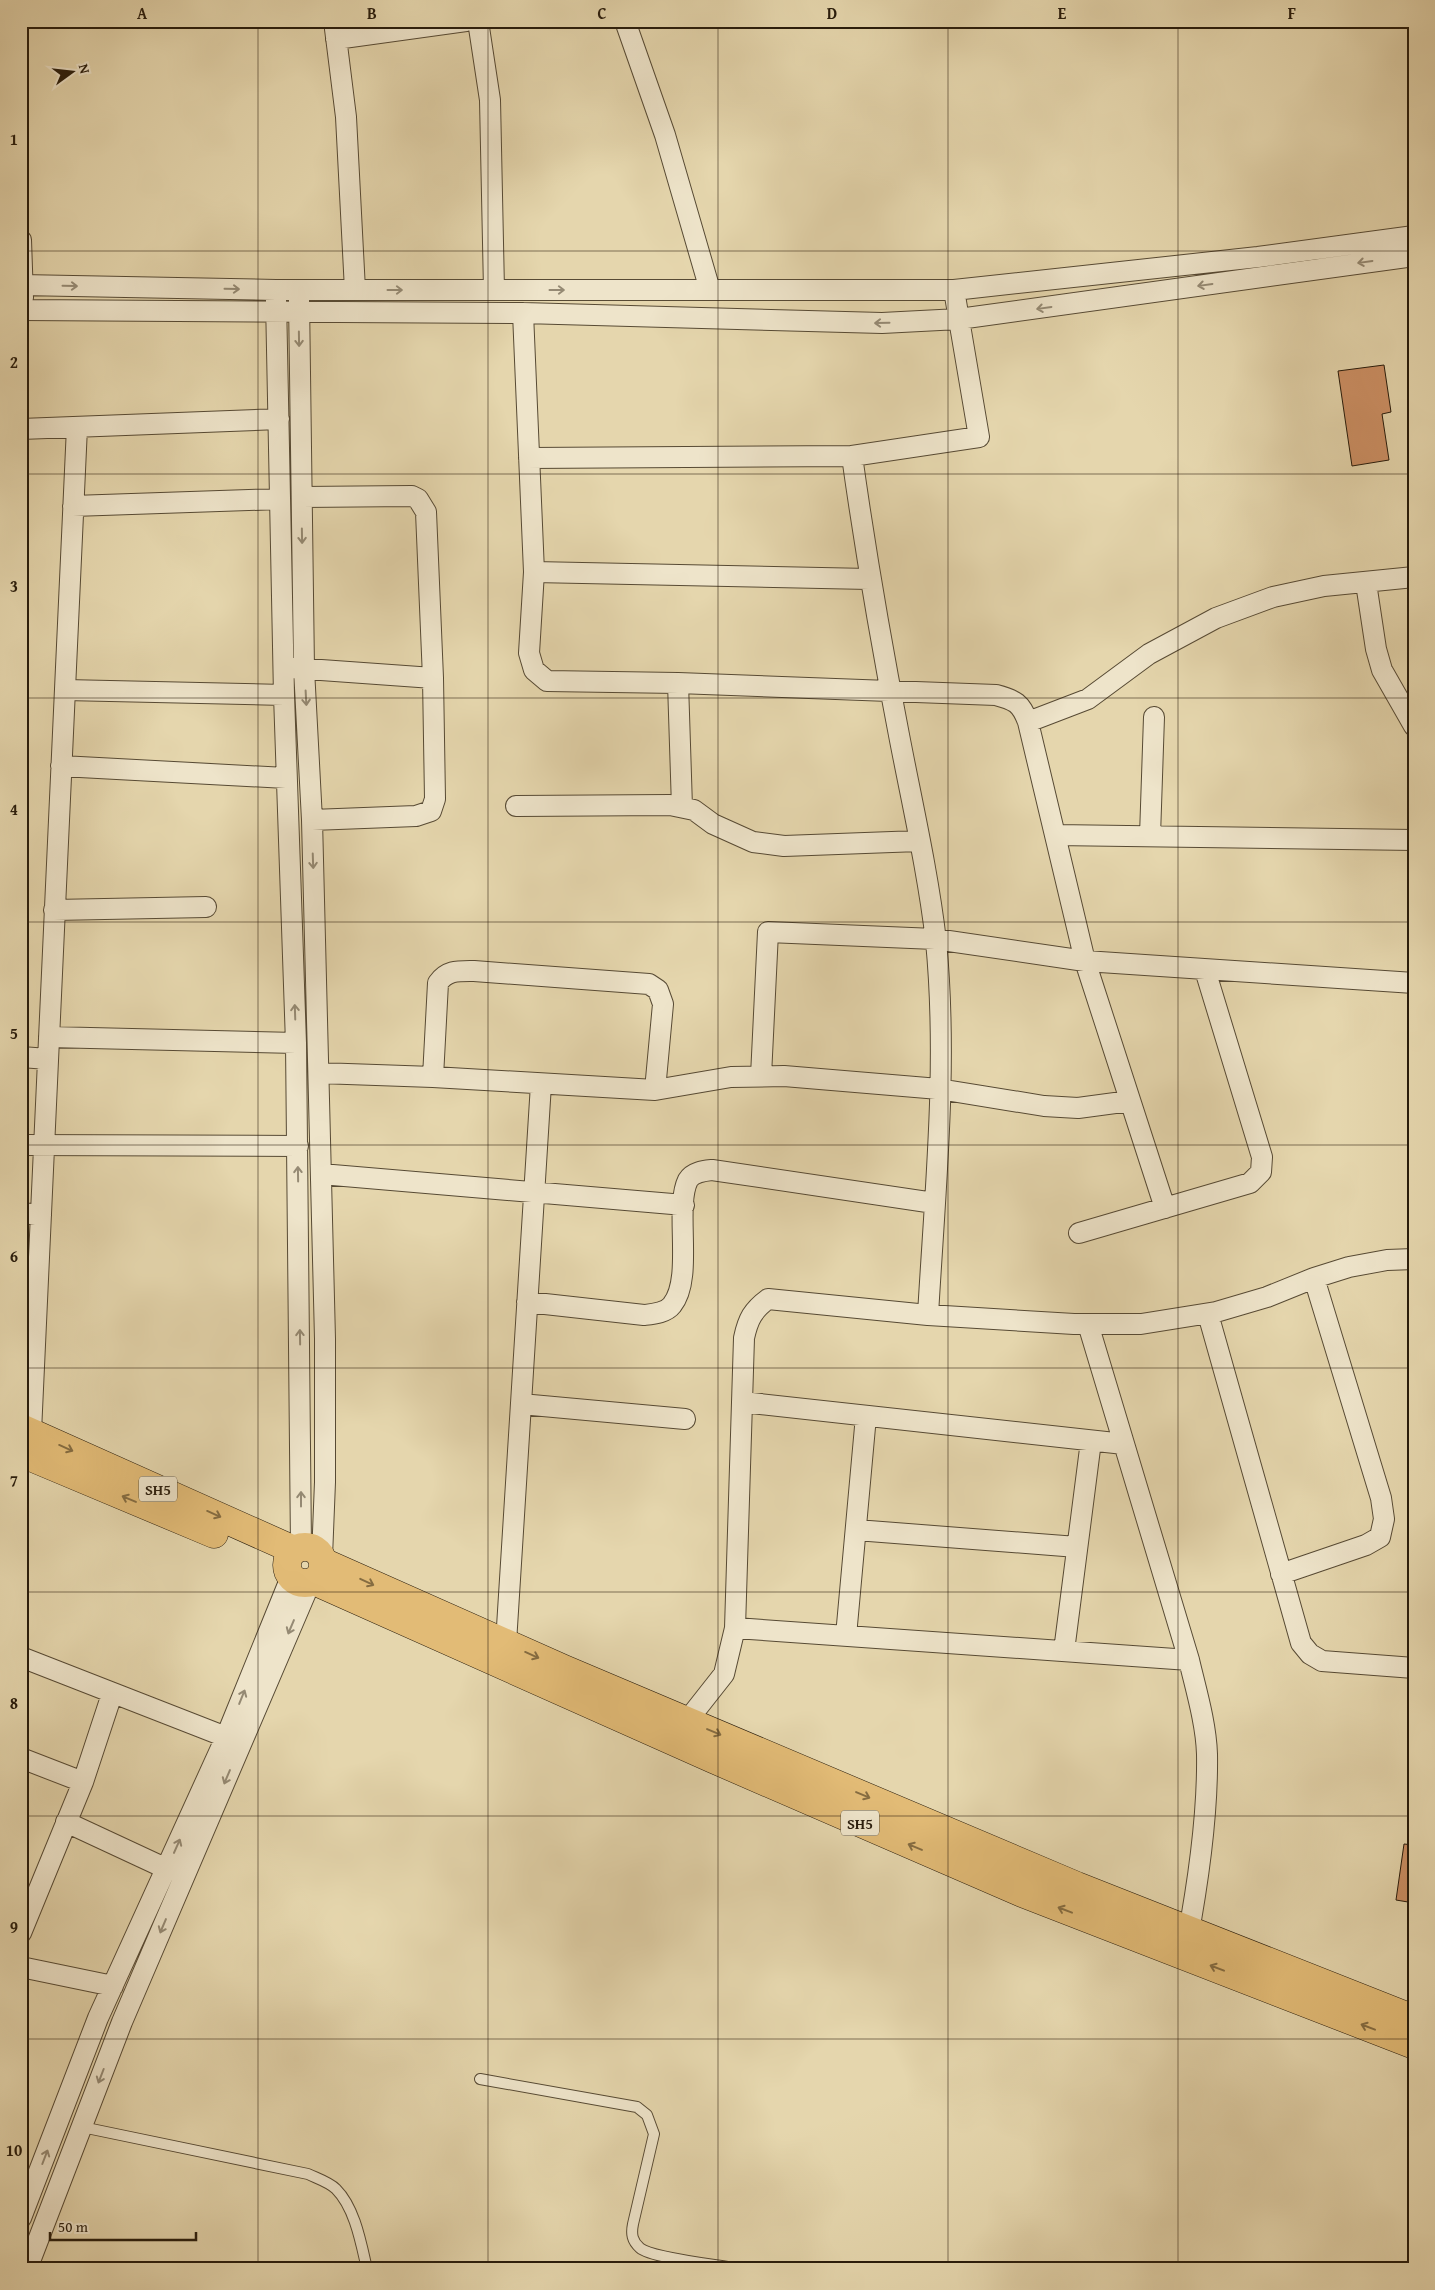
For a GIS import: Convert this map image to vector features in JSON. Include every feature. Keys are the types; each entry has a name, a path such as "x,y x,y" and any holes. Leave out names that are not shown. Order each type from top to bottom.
{"main road":[{"name":"SH5","path":"24,1438 305,1565 713,1759 1022,1893 1187,1943 1414,2019"},
{"name":"SH5","path":"305,1565 506,1643 1068,1882 1187,1943 1414,2045"}],"street":[{"path":"355,290 346,117 335,30 466,21"},
{"path":"478,21 490,100 494,290"},
{"path":"625,21 663,128 710,290"},
{"path":"22,285 276,290 954,290 1258,257 1414,236"},
{"path":"21,240 22,310 523,313 865,323 959,319 1414,256"},
{"path":"21,2218 98,2018 305,1565 296,1042 283,667 276,290"},
{"path":"32,2267 82,2126 122,2022 305,1565 326,1472 319,1073 312,820 304,668 298,290"},
{"path":"529,458 852,456 979,438 954,290"},
{"path":"523,313 534,572 529,653 534,670 547,681 678,683 996,695 1015,700 1023,708 1028,722 1085,961 1165,1208"},
{"path":"21,429 278,419"},
{"path":"24,1438 31,1214 44,1146 77,427"},
{"path":"852,456 869,578 919,841 935,939 940,1000 939,1089 928,1315"},
{"path":"302,497 412,496 422,504 426,512 433,678 435,799 432,810 416,816 312,820"},
{"path":"73,506 280,499"},
{"path":"534,572 869,578"},
{"path":"1028,722 1088,699 1149,654 1216,618 1273,598 1324,586 1414,577"},
{"path":"1366,583 1376,649 1382,670 1414,726"},
{"path":"283,667 433,678"},
{"path":"678,683 682,807"},
{"path":"65,690 284,695"},
{"path":"1150,836 1154,717"},
{"path":"61,766 286,778"},
{"path":"516,806 670,804 694,810 713,824 752,842 784,846 919,841"},
{"path":"1055,835 1414,840"},
{"path":"54,910 206,907"},
{"path":"761,1076 768,932 935,939 1085,961 1414,982"},
{"path":"1079,1233 1250,1184 1261,1172 1262,1157 1205,970"},
{"path":"433,1077 438,983 444,975 455,971 474,971 649,984 658,990 663,1004 655,1090"},
{"path":"49,1037 296,1042"},
{"path":"21,1057 48,1059"},
{"path":"319,1073 433,1077 655,1090 731,1077 784,1076 939,1089 1044,1106 1078,1108 1130,1101"},
{"path":"506,1643 541,1084"},
{"path":"21,1145 298,1146"},
{"path":"527,1302 644,1315 661,1312 672,1306 679,1290 684,1254 684,1205 688,1180 695,1174 712,1170 934,1203"},
{"path":"321,1174 684,1205"},
{"path":"688,1721 724,1674 735,1628 744,1338 748,1320 756,1308 768,1299 928,1315 1088,1324 1140,1324 1208,1314 1268,1297 1314,1278 1348,1267 1413,1254"},
{"path":"1281,1574 1366,1545 1380,1537 1384,1519 1381,1498 1314,1278"},
{"path":"1208,1314 1301,1643 1310,1654 1322,1661 1414,1668"},
{"path":"1088,1324 1189,1660 1201,1713 1207,1753 1204,1812 1187,1943"},
{"path":"742,1402 1124,1444"},
{"path":"521,1404 685,1419"},
{"path":"846,1636 866,1416"},
{"path":"1064,1651 1091,1441"},
{"path":"856,1530 1077,1546"},
{"path":"735,1628 1189,1660"},
{"path":"21,1657 226,1737"},
{"path":"21,1933 83,1782 112,1694"},
{"path":"21,1758 83,1782"},
{"path":"66,1822 167,1869"},
{"path":"21,1967 113,1986"}],"lane":[{"path":"480,2079 637,2107 648,2115 654,2134 632,2224 631,2234 634,2242 642,2250 657,2254 739,2269"},
{"path":"82,2126 308,2174 335,2188 346,2203 359,2237 367,2269"}],"building":[{"path":"1384,365 1391,412 1382,414 1389,460 1352,466 1338,371"},
{"path":"1404,1844 1414,1845 1414,1903 1396,1900"}]}
